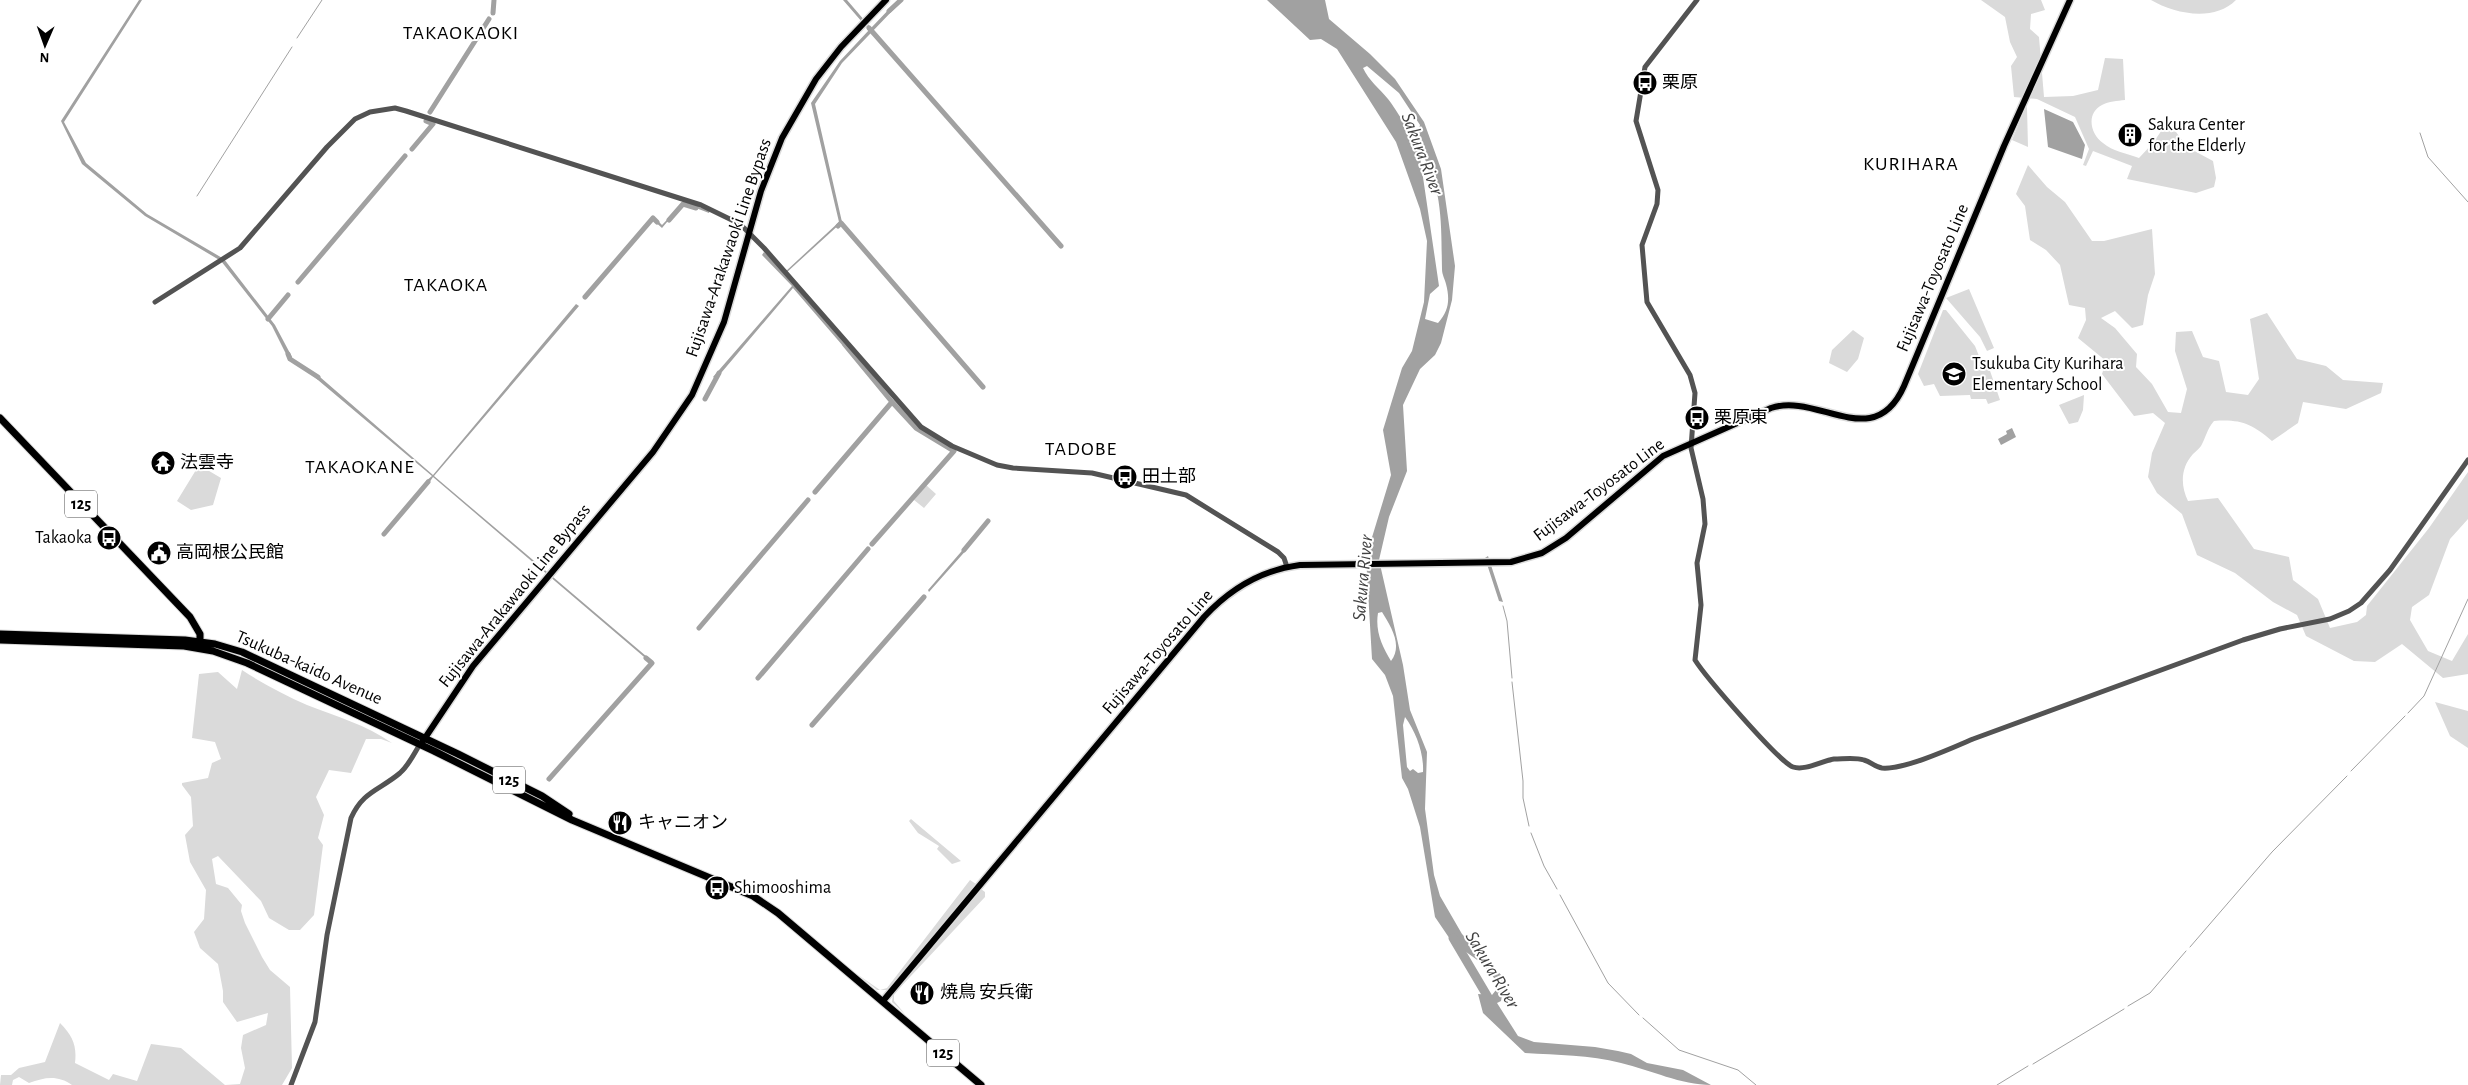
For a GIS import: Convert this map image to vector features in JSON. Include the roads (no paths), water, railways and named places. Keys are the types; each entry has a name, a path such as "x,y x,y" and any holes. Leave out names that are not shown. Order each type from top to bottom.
{"highway":[{"name":"125","path":"0,418 190,617 199,630 200,645"},
{"name":"125","path":"0,634 200,645"},
{"name":"125","path":"0,640 200,645"},
{"name":"Tsukuba-kaido Avenue","path":"200,645 251,655 423,741 590,828 753,896 778,913 981,1085"}],"main road":[{"name":"Fujisawa-Arakawaoki Line Bypass","path":"423,741 454,692 490,644 653,452 683,410 716,343 761,191 775,154 802,101 841,46 886,0"},
{"name":"Fujisawa-Toyosato Line","path":"883,1002 1217,603 1253,579 1287,567 1520,561 1553,548 1652,465 1674,450 1776,406 1801,407 1864,419 1885,411 1897,400 2004,146 2070,0"}],"street":[{"path":"1696,0 1645,67 1636,121 1658,190 1657,204 1642,244 1646,297 1652,315 1694,385 1695,400 1691,442 1703,499 1705,524 1697,562 1701,605 1696,660 1746,722 1789,765 1799,768 1835,759 1864,760 1885,768 1906,763 1942,752 2243,640 2280,629 2341,615 2361,603 2379,585 2468,460"},
{"path":"154,302 240,248 345,126 364,114 395,108 701,205 734,220 789,275 921,428 952,446 997,465 1013,468 1092,473 1186,495 1278,552 1284,558 1287,567"},
{"path":"291,1085 314,1022 327,935 351,818 370,791 401,772 423,741"}],"water":[{"path":"139,0 142,0 64,122 86,163 147,214 224,259 275,325 292,357 289,360 272,326 221,261 145,216 82,164 61,121"},
{"path":"843,0 847,0 871,28 893,5 895,8 842,63 815,104 842,222 786,273 846,344 843,346 793,288 716,379 713,377 792,286 762,255 764,252 785,272 839,222 811,103 840,61 869,30"},
{"path":"1267,0 1325,0 1329,19 1370,54 1395,79 1424,122 1441,169 1455,266 1452,300 1441,343 1435,355 1420,369 1403,405 1407,471 1389,517 1379,560 1403,665 1410,710 1427,752 1425,809 1434,875 1440,896 1462,934 1502,976 1504,984 1501,1001 1497,1003 1518,1036 1534,1042 1595,1047 1631,1054 1647,1063 1683,1070 1711,1085 1688,1083 1609,1060 1525,1053 1483,1013 1478,994 1492,995 1498,983 1483,964 1452,942 1435,917 1420,827 1408,789 1402,778 1393,696 1385,675 1372,659 1366,557 1391,475 1383,430 1402,368 1412,351 1424,302 1427,241 1420,209 1396,142 1337,49 1321,39 1310,40","holes":["1367,66 1399,93 1420,125 1418,133 1404,122 1363,68","1419,150 1433,178 1440,208 1442,271 1448,300 1444,314 1438,323 1425,319 1430,294 1439,286","1382,612 1396,642 1396,649 1391,661 1380,638 1377,620 1378,613","1405,717 1413,729 1418,743 1423,772 1418,773 1413,769 1410,771 1407,767 1403,725"]},
{"path":"2044,109 2073,122 2085,145 2082,159 2048,147"},
{"path":"683,203 710,210 709,213"},
{"path":"683,203 662,228 653,220 654,217 662,225"},
{"path":"576,304 579,306 434,476 653,662 650,662 433,477 429,483 426,481 432,476 312,375 314,373 320,377 433,475"},
{"path":"2012,428 2016,437 2001,445 1998,439 2007,434 2006,431"},
{"path":"967,545 969,547 929,592 928,590"},
{"path":"1488,556 1503,602 1499,601 1485,558"}],"waterway":[{"path":"297,38 322,0"},
{"path":"493,13 494,0"},
{"path":"889,11 901,0"},
{"path":"430,112 489,19"},
{"path":"869,28 1061,246"},
{"path":"197,196 292,47"},
{"path":"412,149 433,124 426,121"},
{"path":"2420,133 2428,157 2468,202"},
{"path":"298,282 405,156"},
{"path":"669,220 683,204 696,208"},
{"path":"585,297 653,218 657,222"},
{"path":"838,226 841,223 983,387"},
{"path":"268,319 288,295"},
{"path":"815,492 892,402 845,345"},
{"path":"288,354 290,359 318,377"},
{"path":"705,399 719,373"},
{"path":"872,544 954,451 916,428 892,402"},
{"path":"384,534 428,482"},
{"path":"699,628 808,500"},
{"path":"964,550 988,521"},
{"path":"758,678 868,549"},
{"path":"812,725 924,597"},
{"path":"2408,713 2424,696 2468,599"},
{"path":"1503,606 1507,621 1512,678"},
{"path":"549,779 652,663 646,658"},
{"path":"1512,682 1523,781 1523,798 1529,826"},
{"path":"2351,771 2405,716"},
{"path":"2190,947 2272,852 2347,776"},
{"path":"1531,833 1544,866 1557,889"},
{"path":"1560,895 1608,983 1639,1015"},
{"name":"Sakura River","path":"1453,938 1492,1004"},
{"path":"2128,1006 2150,993 2186,951"},
{"path":"2033,1064 2124,1009"},
{"path":"1643,1018 1679,1050 1738,1070 1756,1085"},
{"path":"1997,1085 2028,1066"}],"place":[{"name":"栗原","path":"1645,83"},
{"name":"Sakura Center for the Elderly","path":"2130,135"},
{"name":"Tsukuba City Kurihara Elementary School","path":"1954,374"},
{"name":"栗原東","path":"1697,418"},
{"name":"法雲寺","path":"163,463"},
{"name":"田土部","path":"1125,477"},
{"name":"Takaoka","path":"109,538"},
{"name":"高岡根公民館","path":"159,553"},
{"name":"キャニオン","path":"620,823"},
{"name":"Shimooshima","path":"717,888"},
{"name":"焼鳥 安兵衛","path":"922,993"}],"district":[{"name":"TAKAOKAOKI","path":"461,33"},
{"name":"KURIHARA","path":"1911,164"},
{"name":"TAKAOKA","path":"446,285"},
{"name":"TADOBE","path":"1081,449"},
{"name":"TAKAOKANE","path":"360,467"}]}
